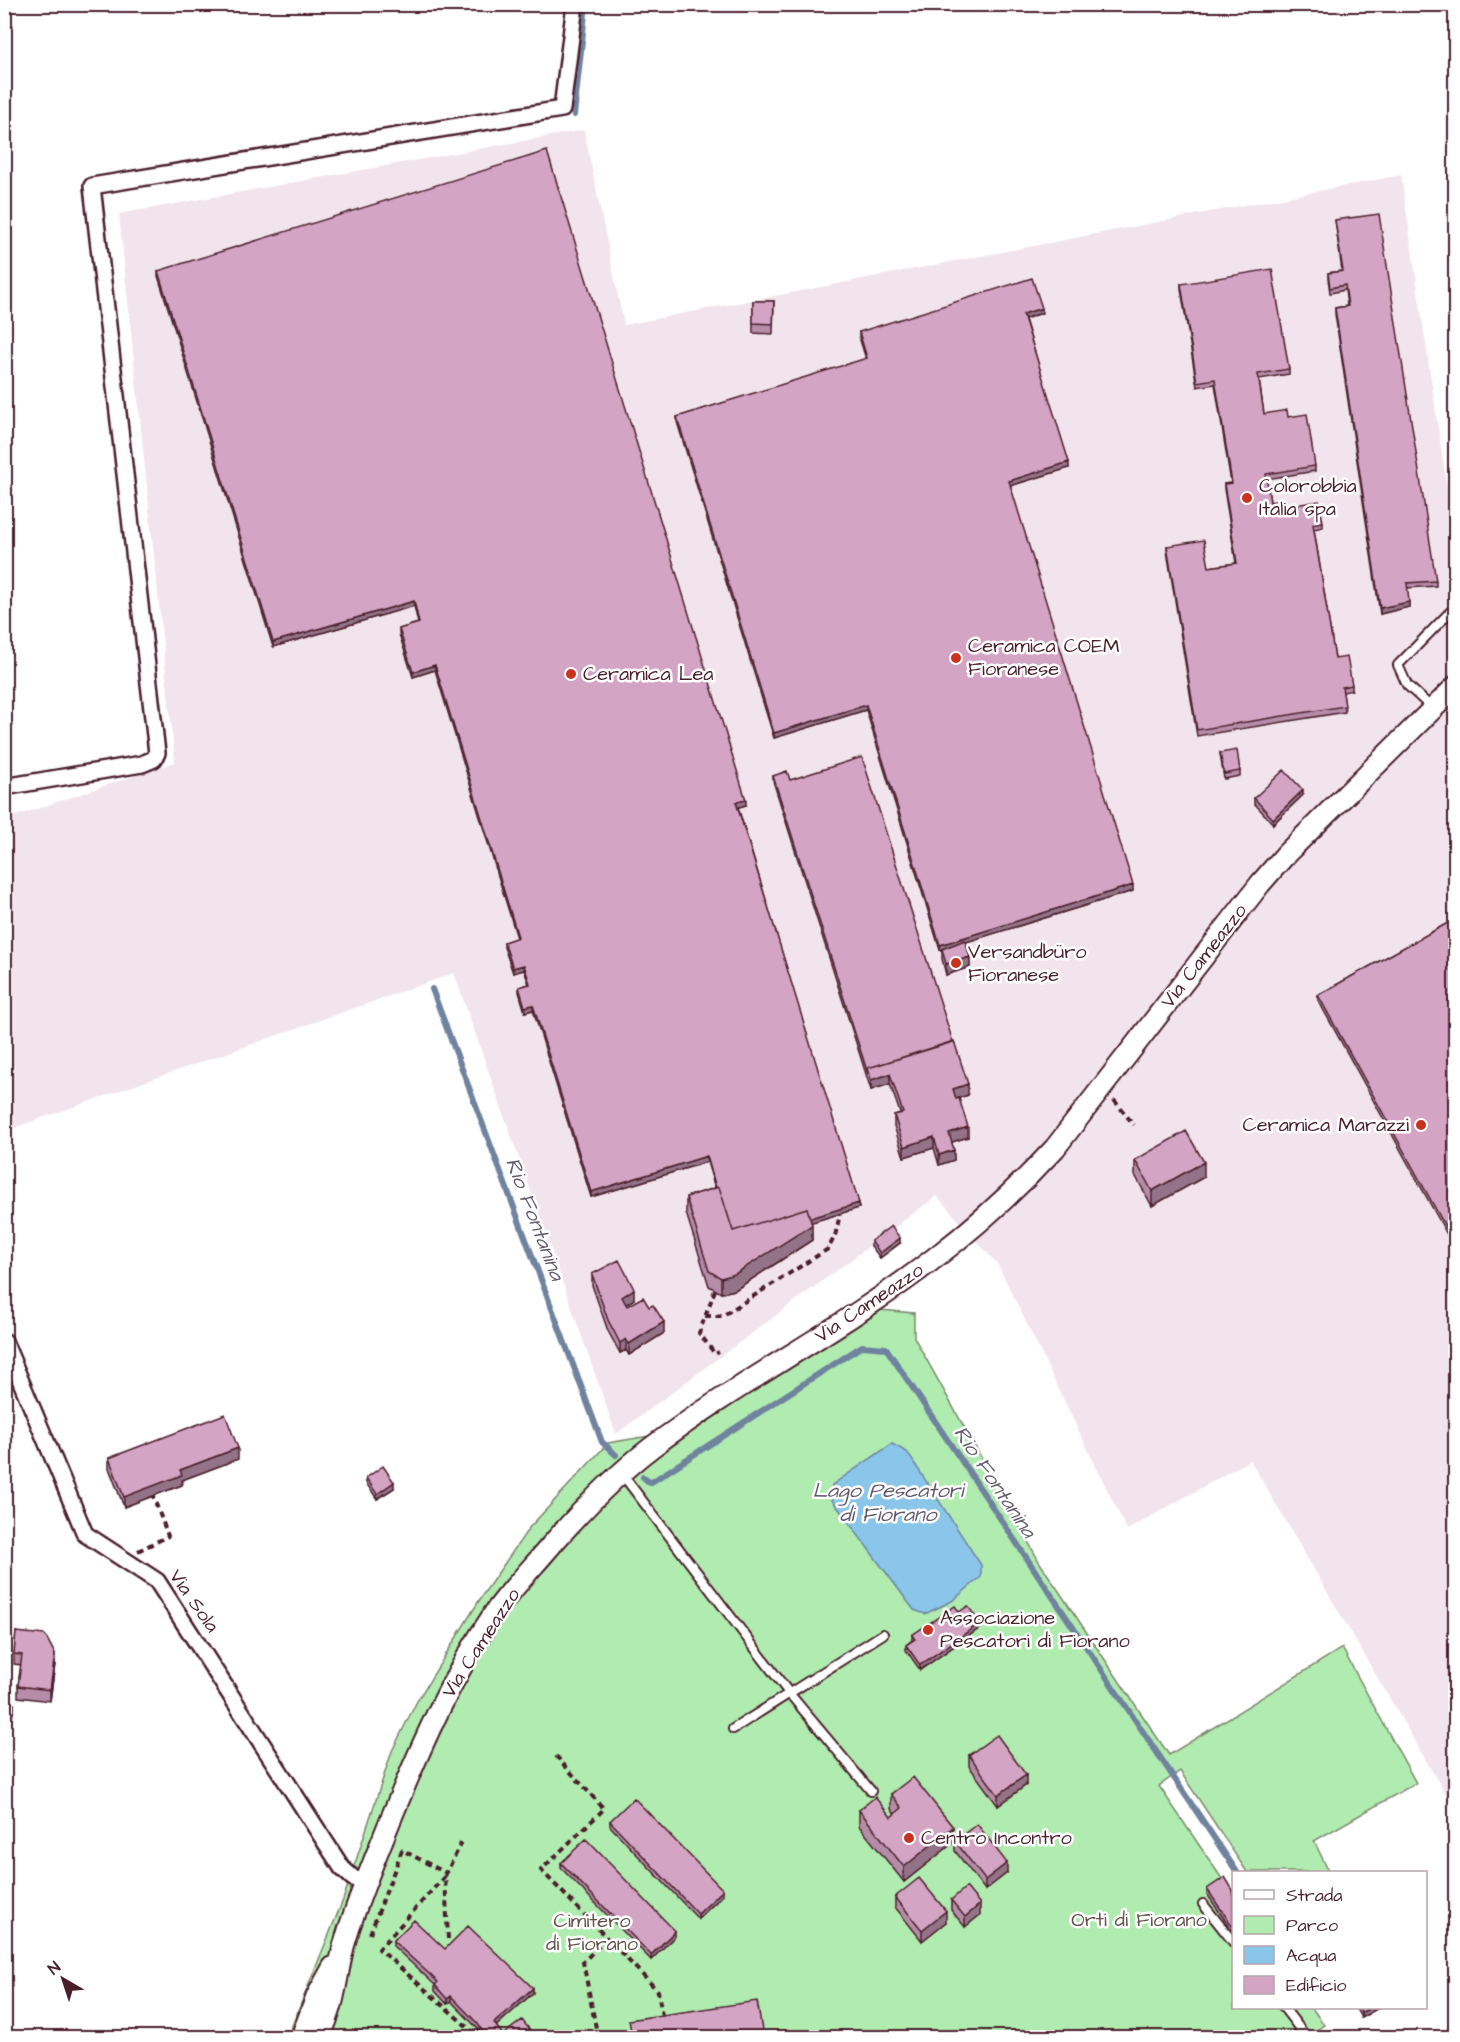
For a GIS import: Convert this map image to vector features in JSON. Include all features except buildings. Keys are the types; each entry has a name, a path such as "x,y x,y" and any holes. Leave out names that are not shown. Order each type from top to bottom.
{"street":[{"path":"4,787 142,764 154,759 157,753 92,186 562,109 575,4"},
{"name":"Via Cameazzo","path":"320,2037 332,2002 344,1946 366,1883 424,1738 470,1653 497,1610 522,1579 573,1520 621,1472 651,1448 715,1403 912,1275 990,1213 1055,1148 1260,884 1287,853 1455,686"},
{"name":"Via Sola","path":"4,1341 85,1534 157,1581 342,1868 353,1878 366,1883"},
{"name":"Via Cameazzo","path":"301,2037 317,1996 344,1946"}],"lane":[{"path":"1432,709 1407,685 1398,665 1450,612"},
{"path":"621,1472 789,1693 871,1791"},
{"path":"733,1729 884,1634"},
{"path":"1203,1904 1232,1942"},
{"path":"1286,2009 1307,2037"}],"path":[{"path":"1112,1099 1134,1125"},
{"path":"705,1316 722,1316 828,1249 840,1214"},
{"path":"716,1290 699,1333 715,1354 719,1352"},
{"path":"133,1565 138,1549 168,1536 153,1496"},
{"path":"556,1756 604,1809 541,1870 658,1991 662,2016"},
{"path":"461,1843 445,1874 379,1949 471,2030 474,2037"},
{"path":"369,1935 402,1850 445,1874"},
{"path":"445,1874 448,1939"},
{"path":"598,2037 583,1962 607,1938"}],"shaded area":[{"path":"584,130 624,325 1401,175 1456,549 1455,1810 1250,1460 1127,1530 998,1265 937,1196 616,1434 454,973 5,1131 4,820 175,762 119,214"}],"green space":[{"path":"857,1308 914,1313 914,1337 1040,1563 1169,1755 1342,1648 1416,1783 1314,1841 1329,1871 1246,1871 1180,1771 1159,1786 1232,1894 1232,2009 1313,2009 1324,2025 1306,2037 287,2038 343,1900 392,1751 417,1701 482,1596 529,1528 608,1443 673,1432"}],"water":[{"name":"Lago Pescatori di Fiorano","path":"892,1444 907,1452 981,1565 981,1577 952,1601 925,1614 914,1610 832,1500 832,1485"}],"waterway":[{"name":"Rio Fontanina","path":"574,115 586,4"},
{"name":"Rio Fontanina","path":"432,989 602,1442 616,1455"},
{"name":"Rio Fontanina","path":"643,1477 650,1483 862,1346 886,1348 1236,1871"}],"place":[{"name":"Colorobbia Italia spa","path":"1247,498"},
{"name":"Ceramica COEM Fioranese","path":"956,658"},
{"name":"Ceramica Lea","path":"571,674"},
{"name":"Versandbüro Fioranese","path":"956,963"},
{"name":"Ceramica Marazzi","path":"1421,1125"},
{"name":"Associazione Pescatori di Fiorano","path":"928,1630"},
{"name":"Centro Incontro","path":"909,1838"}],"park label":[{"name":"Orti di Fiorano","path":"1139,1920"},
{"name":"Cimitero di Fiorano","path":"592,1932"}]}
